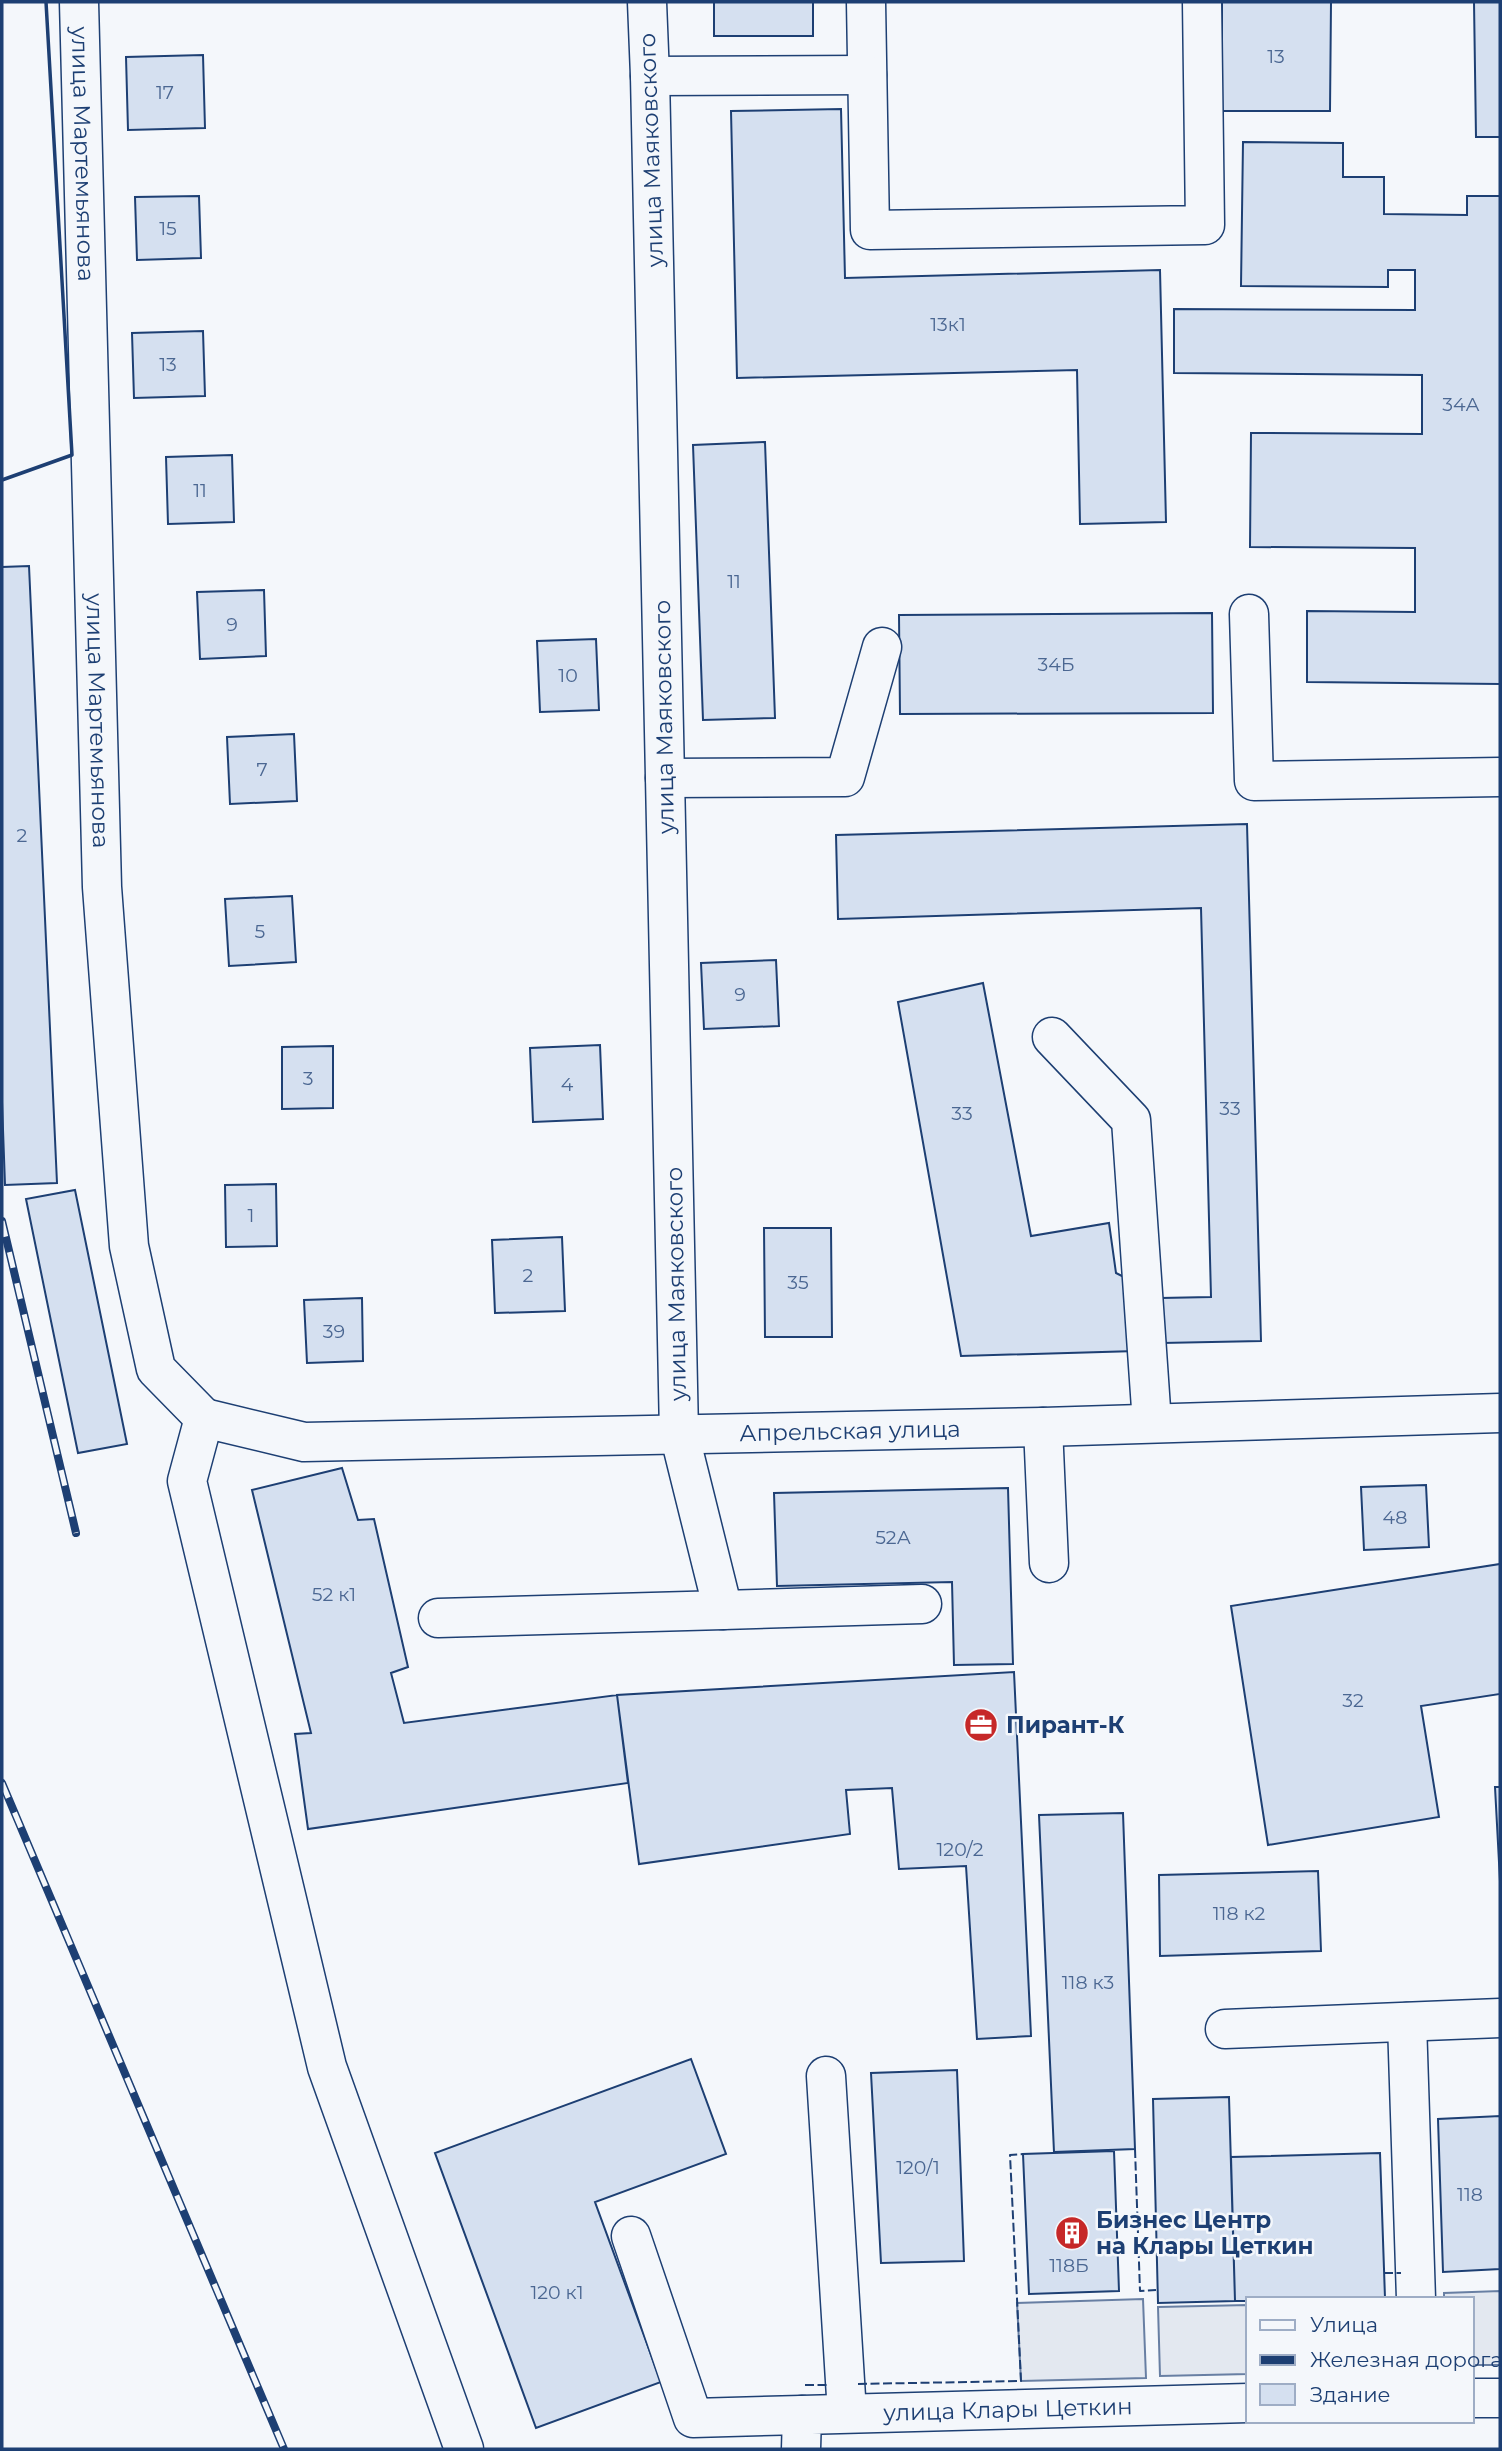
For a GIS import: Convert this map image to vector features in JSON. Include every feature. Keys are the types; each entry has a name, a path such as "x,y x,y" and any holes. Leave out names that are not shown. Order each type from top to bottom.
{"street":[{"name":"улица Мартемьянова","path":"79,2 102,887 129,1247 156,1369 204,1418"},
{"name":"улица Маяковского","path":"647,2 679,1433 723,1610"},
{"path":"866,2 870,230 1205,225 1202,2"},
{"path":"650,76 867,75"},
{"path":"1249,614 1254,781 1500,777"},
{"path":"665,778 845,776 882,647"},
{"path":"1052,1037 1131,1120 1152,1423"},
{"name":"Апрельская улица","path":"204,1418 304,1442 1043,1427 1500,1413"},
{"path":"204,1418 187,1481 327,2067 464,2449"},
{"path":"1043,1427 1049,1563"},
{"path":"438,1618 922,1604"},
{"path":"1225,2029 1500,2018"},
{"path":"1407,2022 1416,2297"},
{"path":"826,2076 847,2413"},
{"name":"улица Клары Цеткин","path":"631,2236 693,2418 802,2432 847,2413 1246,2403"},
{"path":"1474,2398 1500,2398"}],"shaded area":[{"path":"1500,2291 1500,2365 1474,2365 1474,2297 1444,2297 1444,2293"},
{"path":"1143,2299 1146,2378 1021,2381 1017,2303"},
{"path":"1246,2305 1246,2374 1160,2376 1158,2307"}],"building":[{"path":"714,2 813,2 813,36 714,36"},
{"path":"1222,2 1331,2 1330,111 1222,111"},
{"path":"1474,2 1500,2 1500,137 1476,137"},
{"path":"203,55 205,128 128,130 126,57"},
{"path":"841,109 845,278 1160,270 1166,522 1080,524 1077,370 737,378 731,111"},
{"path":"1243,142 1343,143 1343,177 1384,177 1384,214 1467,215 1467,196 1500,196 1500,684 1307,682 1307,611 1415,612 1415,548 1250,547 1251,433 1422,434 1422,375 1174,373 1174,309 1415,310 1415,270 1388,270 1388,287 1241,286"},
{"path":"199,196 201,258 137,260 135,197"},
{"path":"203,331 205,396 134,398 132,333"},
{"path":"765,442 775,718 703,720 693,445"},
{"path":"232,455 234,522 168,524 166,457"},
{"path":"29,566 57,1183 5,1185 2,1102 2,567"},
{"path":"264,590 266,656 200,659 197,592"},
{"path":"1212,613 1213,713 900,714 899,615"},
{"path":"596,639 599,710 540,712 537,641"},
{"path":"294,734 297,801 230,804 227,737"},
{"path":"1247,824 1261,1341 1162,1343 1161,1298 1211,1297 1201,908 838,919 836,835"},
{"path":"292,896 296,962 229,966 225,899"},
{"path":"776,960 779,1026 704,1029 701,963"},
{"path":"983,983 1031,1236 1109,1223 1116,1273 1124,1277 1136,1351 961,1356 898,1002"},
{"path":"600,1045 603,1119 533,1122 530,1048"},
{"path":"333,1046 333,1108 282,1109 282,1047"},
{"path":"276,1184 277,1246 226,1247 225,1185"},
{"path":"75,1190 127,1444 78,1453 26,1199"},
{"path":"764,1228 831,1228 832,1337 765,1337"},
{"path":"562,1237 565,1311 495,1313 492,1240"},
{"path":"362,1298 363,1361 307,1363 304,1300"},
{"path":"342,1468 358,1520 374,1519 408,1667 391,1673 404,1723 617,1695 628,1783 308,1829 295,1734 311,1733 252,1490"},
{"path":"1426,1485 1429,1547 1364,1550 1361,1487"},
{"path":"1008,1488 1013,1664 954,1665 952,1582 777,1586 774,1493"},
{"path":"1500,1564 1500,1694 1421,1706 1439,1817 1268,1845 1231,1606"},
{"path":"1014,1672 1031,2036 977,2039 966,1866 899,1869 892,1788 846,1790 850,1834 639,1864 617,1695"},
{"path":"1495,1787 1500,1787 1500,1881"},
{"path":"1123,1813 1135,2149 1054,2152 1039,1815"},
{"path":"1318,1871 1321,1951 1160,1956 1159,1875"},
{"path":"691,2059 726,2154 595,2202 661,2382 536,2428 435,2153"},
{"path":"957,2070 964,2261 881,2263 871,2073"},
{"path":"1229,2097 1235,2301 1158,2303 1153,2099"},
{"path":"1500,2116 1500,2269 1443,2272 1438,2119"},
{"name":"Бизнес Центр на Клары Цеткин","path":"1114,2151 1119,2291 1029,2294 1023,2154"},
{"path":"1380,2153 1385,2297 1246,2297 1246,2301 1235,2301 1231,2157"}],"railway":[{"path":"2,1221 76,1533"},
{"path":"2,1783 284,2449"}],"fence":[{"path":"1135,2149 1140,2291 1156,2290"},
{"path":"858,2384 1021,2381 1010,2155 1023,2154"},
{"path":"1384,2273 1401,2273"},
{"path":"805,2385 830,2385"}],"wall":[{"path":"2,480 72,455 46,2"}],"place":[{"name":"Пирант-К","path":"981,1725"},
{"name":"Бизнес Центр на Клары Цеткин","path":"1072,2233"}]}
